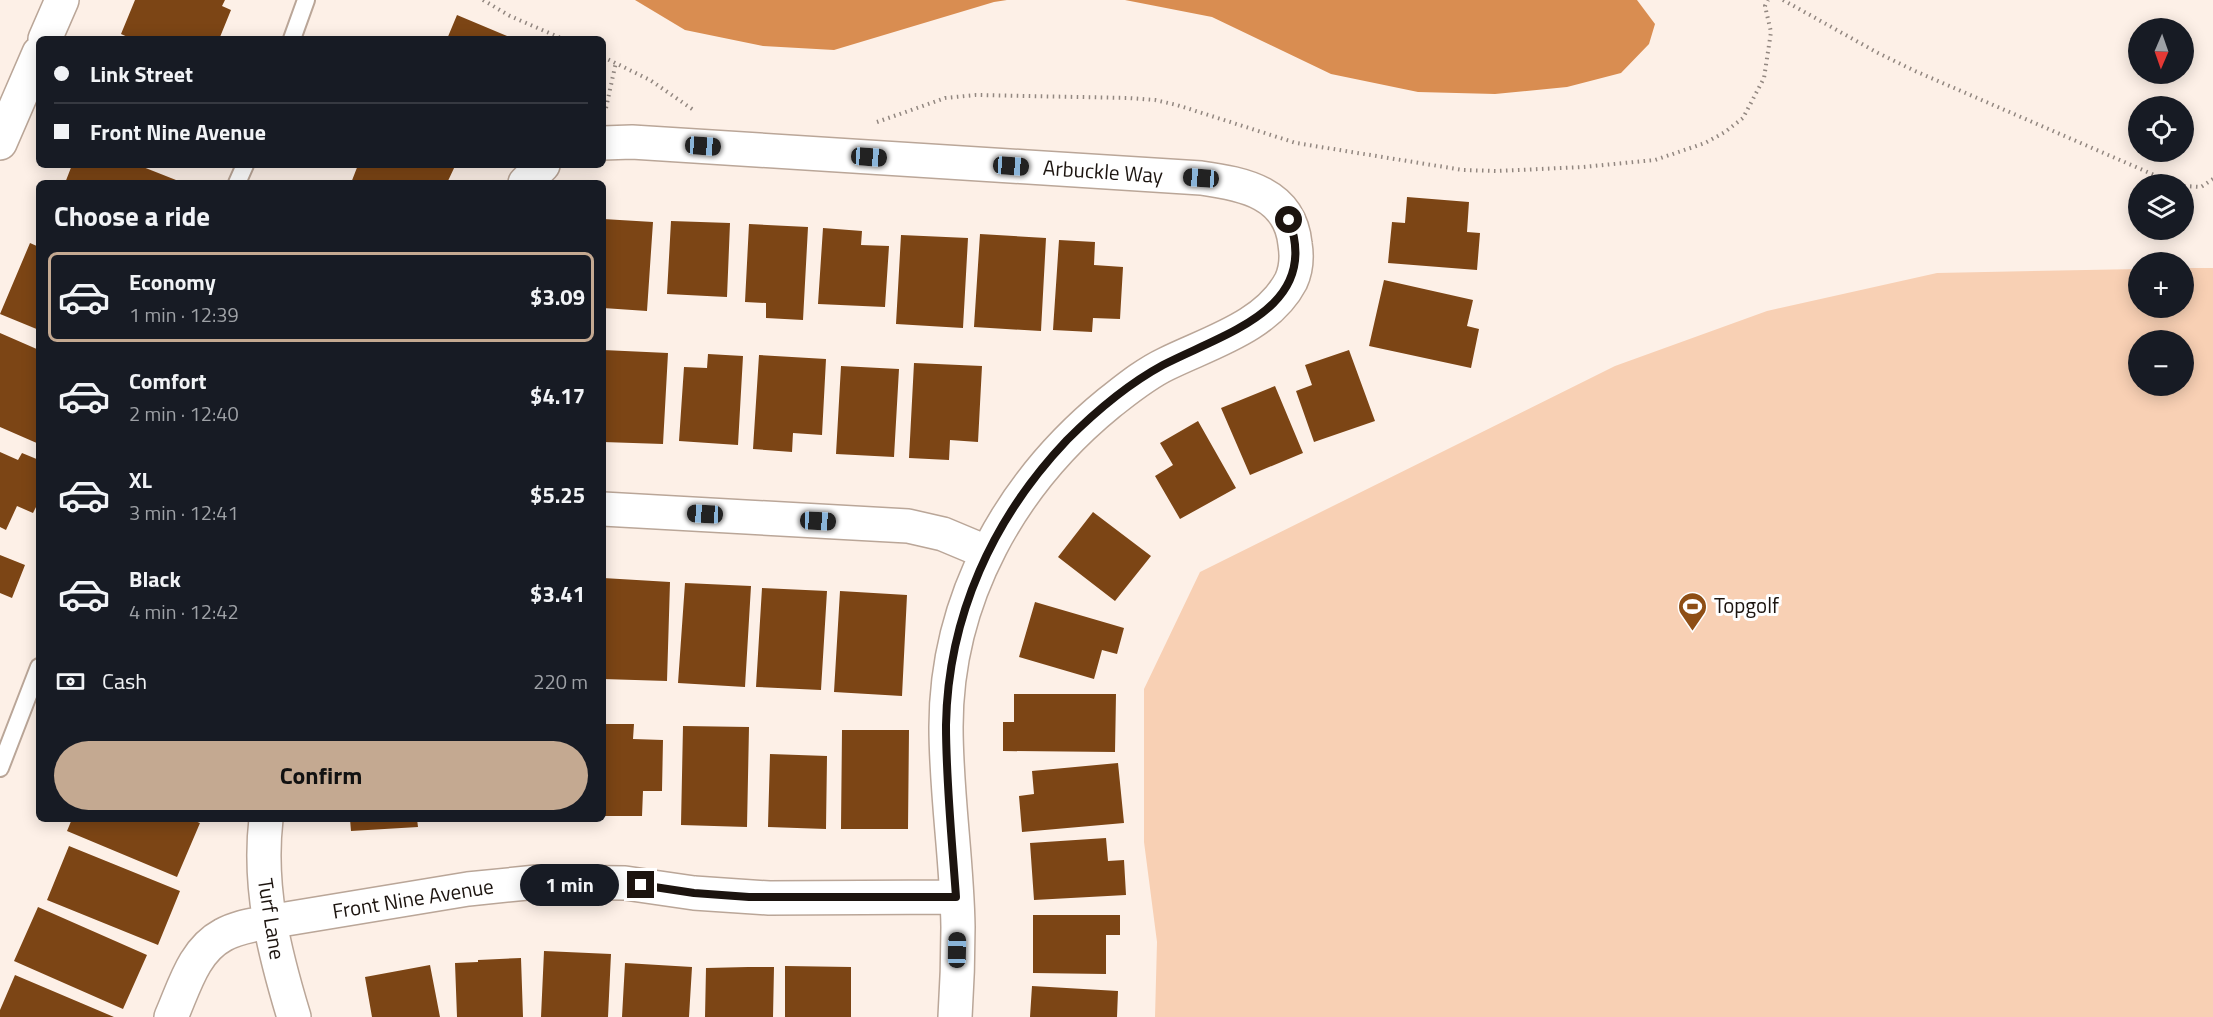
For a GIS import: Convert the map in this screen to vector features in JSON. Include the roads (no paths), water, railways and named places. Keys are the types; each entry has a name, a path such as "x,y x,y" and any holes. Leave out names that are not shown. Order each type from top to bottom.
{"street":[{"path":"46,36 62,0"},
{"path":"0,143 36,60"},
{"name":"Arbuckle Way","path":"606,143 632,142 1228,181 1251,188 1269,197 1281,209 1294,233 1296,263 1291,280 1266,311 1229,334 1163,365 1140,379 1093,416 1069,438 1031,482 986,552"},
{"path":"528,180 540,168"},
{"path":"606,509 908,526 952,537 986,552 957,634 948,693 947,757 956,897 958,974 955,1017"},
{"name":"Turf Lane","path":"266,822 263,862 268,922 277,962 294,1017"},
{"name":"Front Nine Avenue","path":"171,1017 192,970 206,947 223,934 268,922 479,888 537,882 625,883 694,893 749,897 956,897"}],"lane":[{"path":"293,36 306,0"},
{"path":"0,768 36,675"}],"place":[{"name":"Topgolf","path":"1693,632"}]}
